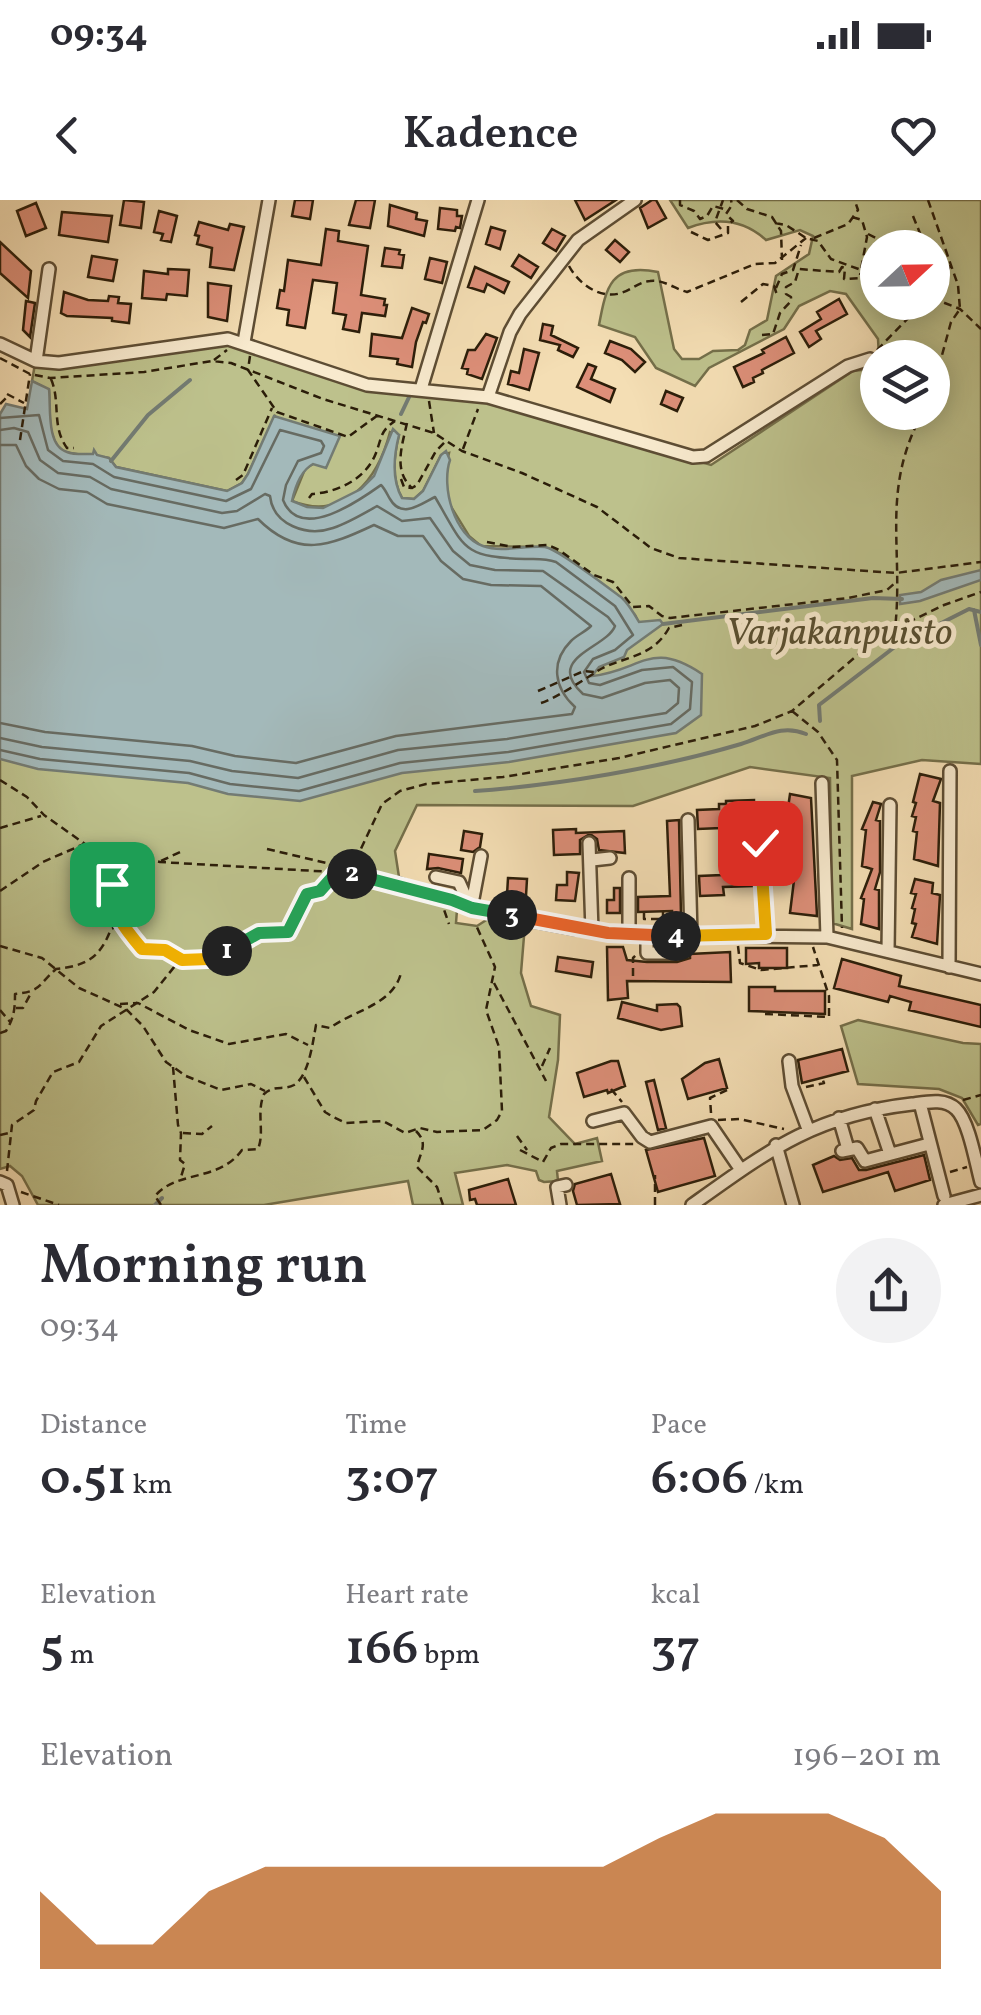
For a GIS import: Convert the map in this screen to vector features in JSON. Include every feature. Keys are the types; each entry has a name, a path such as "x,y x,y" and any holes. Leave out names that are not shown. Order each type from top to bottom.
{"street":[{"path":"248,346 269,200"},
{"path":"424,389 478,200"},
{"path":"488,397 510,332 565,255 578,240 634,200"},
{"path":"36,361 49,270"},
{"path":"0,344 36,361 59,362 219,338 367,386 488,397 694,457 706,456 860,362"},
{"path":"950,772 950,966"},
{"path":"822,783 827,937"},
{"path":"888,950 890,804"},
{"path":"688,820 691,936"},
{"path":"758,823 766,934"},
{"path":"589,843 592,931"},
{"path":"472,908 481,856"},
{"path":"592,860 610,858"},
{"path":"436,876 459,882 472,908"},
{"path":"629,935 630,878"},
{"path":"472,908 629,935 827,937 981,974"},
{"path":"647,936 643,953 676,954"},
{"path":"788,1060 808,1129"},
{"path":"920,1103 944,1200 981,1195"},
{"path":"692,1205 710,1200 741,1170 776,1145 808,1129 875,1109 920,1103 958,1106 977,1173"},
{"path":"875,1109 890,1154"},
{"path":"593,1121 624,1113 650,1142 711,1126 741,1170"},
{"path":"839,1118 845,1150 857,1148 865,1161 929,1144"},
{"path":"967,1133 981,1129"},
{"path":"776,1145 794,1205"},
{"path":"3,1184 14,1205"},
{"path":"560,1205 558,1187 566,1185"}],"path":[{"path":"680,200 700,219 708,216 713,206 728,210"},
{"path":"721,229 715,222 723,200"},
{"path":"691,232 708,240 728,233 728,224 734,220 726,214 734,200 747,209 768,214 782,238 782,260"},
{"path":"928,200 958,285 960,309 946,340"},
{"path":"775,223 813,238 848,224 858,210 855,202"},
{"path":"913,216 919,230"},
{"path":"852,217 862,220 866,230"},
{"path":"565,255 581,282 610,296 648,281 687,292 755,264 782,260 806,238"},
{"path":"813,238 832,259 860,270"},
{"path":"777,295 779,278 792,270 801,243"},
{"path":"762,335 773,334 780,312 791,301 786,287 797,280 795,275 800,269 840,272 842,267 844,279 860,278"},
{"path":"741,302 763,284 776,288"},
{"path":"950,304 981,329"},
{"path":"886,340 905,320"},
{"path":"248,346 248,370 277,412 348,437 379,415"},
{"path":"0,358 30,374 50,378 144,372 223,361 323,399 434,433 464,452 596,506 664,554 701,561 896,573 981,562"},
{"path":"20,440 30,374"},
{"path":"50,378 56,392 57,430 67,448 74,448"},
{"path":"424,389 434,433"},
{"path":"0,404 6,396 25,404"},
{"path":"464,458 480,403 488,397"},
{"path":"236,480 243,476 273,407"},
{"path":"388,425 389,418"},
{"path":"309,498 312,494 331,492 364,472 375,455 381,431 396,420"},
{"path":"407,423 401,472 412,495"},
{"path":"894,629 896,487 914,430"},
{"path":"411,487 446,441"},
{"path":"487,542 513,547 548,545 613,582 632,608 649,606 670,618 848,598 896,584"},
{"path":"350,873 382,804 400,791 426,784 504,777 619,758 755,726 792,711 894,629 981,592"},
{"path":"541,702 595,672 644,652 664,638 672,626 670,618"},
{"path":"672,626 682,625"},
{"path":"538,690 584,671 595,672"},
{"path":"0,780 28,797 44,815 85,844 160,862 350,873 472,908 496,967 486,1010 502,1065 502,1111 497,1120 476,1132 420,1128 405,1133 384,1121 346,1123 326,1112 304,1076 316,1024 330,1028 388,996 401,973"},
{"path":"0,828 44,815"},
{"path":"0,891 43,862 85,844"},
{"path":"95,846 101,869 112,884 112,902 121,925 142,949 165,950 182,960 220,955 259,933 297,935"},
{"path":"267,850 340,866 350,873"},
{"path":"160,862 180,852"},
{"path":"284,940 307,894 320,894 336,873"},
{"path":"440,896 449,924"},
{"path":"653,912 653,919"},
{"path":"663,912 663,920"},
{"path":"644,913 644,919 690,918"},
{"path":"16,1008 22,1008 56,969 80,967 100,952 111,930 121,925"},
{"path":"738,934 740,962 760,970 819,966"},
{"path":"765,1014 828,1017 829,996 809,936"},
{"path":"0,946 42,958 79,988 127,1010 173,1067 221,1090 251,1084 266,1092"},
{"path":"633,976 634,958 643,953"},
{"path":"59,1205 3,1184 12,1125 34,1110 53,1072 78,1062 100,1026 154,992 182,960"},
{"path":"493,981 546,1080"},
{"path":"0,1033 6,1032 11,1023 15,994 31,994"},
{"path":"118,1004 138,1003 162,1018 224,1043 286,1034 309,1046"},
{"path":"0,1010 11,1023"},
{"path":"542,1068 550,1048"},
{"path":"173,1067 182,1133 180,1160 185,1164 180,1182"},
{"path":"161,1205 156,1192 225,1168 242,1150 258,1149 258,1112 266,1092 293,1085 304,1076"},
{"path":"795,1094 802,1088 824,1083 822,1078"},
{"path":"610,1090 622,1098 624,1113"},
{"path":"711,1126 710,1096 727,1090"},
{"path":"958,1106 981,1094"},
{"path":"711,1126 719,1119 739,1118 788,1130"},
{"path":"182,1133 202,1134 212,1126"},
{"path":"415,1130 424,1142 424,1152 416,1167 436,1188 443,1205"},
{"path":"0,1136 10,1133"},
{"path":"517,1136 542,1162 551,1148 561,1144 650,1142"},
{"path":"520,1150 528,1151"},
{"path":"938,1176 977,1173"},
{"path":"654,1205 655,1175"}],"green space":[{"name":"Varjakanpuisto","path":"670,200 981,200 981,764 922,760 852,776 852,929 832,923 830,778 750,767 633,806 417,805 395,851 399,877 458,897 456,923 477,926 491,917 525,924 521,973 531,1006 560,1015 549,1117 575,1144 597,1138 602,1161 557,1171 558,1181 544,1182 536,1171 507,1165 455,1173 463,1205 413,1205 408,1181 264,1205 38,1205 22,1176 10,1166 0,1169 0,710 642,629 635,615 614,595 562,554 545,547 481,546 469,536 450,505 443,478 449,453 441,455 423,491 414,499 402,498 394,467 399,435 390,432 377,466 356,492 328,506 311,506 292,501 305,469 313,464 275,416 248,474 242,483 227,491 116,467 109,458 66,452 55,442 50,425 49,390 32,381 35,364 227,341 373,390 499,403 711,465 853,371 860,370 860,430 950,430 950,340 878,340 864,320 950,320 950,230 860,230 860,314 846,294 830,291 799,306 784,329 709,368 695,386 656,368 635,337 599,325 614,280 630,271 658,272 674,349 682,359 699,359 713,351 738,350 745,345 750,330 767,320 776,276 809,254 813,236 800,230 766,240 739,224 709,222 688,228"},
{"path":"858,1020 981,1044 981,1124 978,1125 962,1098 939,1089 858,1084 841,1026"}],"water":[{"path":"32,381 49,389 53,434 60,448 80,454 93,454 94,450 116,467 227,491 242,483 248,474 274,416 340,436 326,468 313,464 299,480 292,501 307,507 323,508 361,489 374,476 393,429 399,435 394,467 402,498 414,499 423,491 446,451 450,460 447,483 452,509 473,541 491,548 551,549 621,597 639,622 660,620 663,624 627,650 624,657 599,667 592,676 657,658 684,664 702,674 701,715 676,733 509,762 402,773 300,801 228,794 188,783 38,769 0,759 0,414 6,404 27,409"},
{"path":"981,570 981,580 900,604 900,595 921,592 941,580"}],"building":[{"path":"124,200 144,202 141,228 120,225"},
{"path":"295,200 313,200 310,219 292,216"},
{"path":"356,200 375,200 370,228 349,225"},
{"path":"575,200 616,200 585,220"},
{"path":"656,200 666,218 648,228 640,208"},
{"path":"36,203 46,228 26,236 17,211"},
{"path":"390,205 417,213 416,219 427,221 424,236 388,226"},
{"path":"440,208 457,210 457,216 462,216 460,228 438,229"},
{"path":"159,211 177,216 171,242 161,240 163,234 154,232"},
{"path":"62,212 112,216 108,242 59,235"},
{"path":"199,222 228,230 230,224 244,227 234,270 210,267 212,248 197,244"},
{"path":"491,227 505,231 500,249 486,244"},
{"path":"326,229 339,231 338,241 368,246 361,295 385,299 387,305 385,316 362,313 359,332 343,329 346,315 333,313 337,283 313,280 305,328 287,325 289,310 277,308 280,290 284,291 288,260 321,265"},
{"path":"552,229 565,236 556,251 543,243"},
{"path":"615,240 629,252 620,262 606,250"},
{"path":"0,242 31,271 28,298 0,273"},
{"path":"385,248 400,250 399,254 404,255 402,268 382,266"},
{"path":"519,255 538,267 531,278 512,266"},
{"path":"92,256 117,260 113,281 88,277"},
{"path":"430,258 447,262 442,283 425,279"},
{"path":"475,267 509,282 504,293 487,284 484,292 468,287"},
{"path":"168,269 189,270 187,296 167,294 166,300 142,298 144,271 168,274"},
{"path":"208,283 231,286 227,321 208,317"},
{"path":"64,292 88,300 119,297 118,303 131,304 129,323 112,318 67,316 61,313"},
{"path":"839,299 847,314 816,331 821,339 809,347 800,332 821,319 817,312"},
{"path":"26,301 35,303 30,337 23,330"},
{"path":"412,308 429,314 416,342 412,367 397,364 398,359 370,356 372,334 402,338"},
{"path":"543,324 553,326 551,335 578,348 573,357 558,350 560,345 540,340"},
{"path":"486,334 497,338 482,379 462,368 468,350 475,350"},
{"path":"786,337 794,353 762,370 753,378 754,382 743,387 734,367"},
{"path":"610,341 631,349 645,362 635,372 622,360 605,353"},
{"path":"524,349 539,353 529,390 508,384 511,371 519,373"},
{"path":"588,364 596,367 591,379 615,389 610,402 577,387"},
{"path":"666,391 683,398 677,411 661,404"},
{"path":"920,774 941,779 933,801 940,803 938,866 914,859 917,832 913,831 916,817 912,816"},
{"path":"790,794 811,798 817,916 790,913 795,872 788,871 793,830 785,829"},
{"path":"754,800 754,815 749,819 721,821 721,828 698,829 697,810 719,809 719,804 726,801"},
{"path":"873,802 881,804 876,820 880,821 880,872 875,889 879,890 879,929 861,924 861,898 872,869 862,866 866,830 862,829"},
{"path":"679,820 681,916 672,917 672,911 638,912 638,897 670,896 667,821"},
{"path":"576,829 576,833 624,831 625,853 599,850 597,839 590,834 580,840 580,854 554,855 553,830"},
{"path":"464,831 482,834 480,847 473,852 461,850"},
{"path":"429,854 463,859 461,873 427,869"},
{"path":"752,866 753,886 723,887 724,895 700,896 699,876 722,875 728,867"},
{"path":"567,872 579,873 575,901 556,900 557,885 567,885"},
{"path":"508,878 527,879 526,896 507,895"},
{"path":"915,879 933,883 932,893 940,895 937,944 912,937 916,924 912,923 912,908 916,894 911,893"},
{"path":"614,888 620,888 620,913 607,913 607,900 614,900"},
{"path":"607,947 623,947 627,960 647,962 677,962 690,958 690,954 730,952 731,982 627,981 628,998 608,1000"},
{"path":"746,948 787,948 787,968 746,964"},
{"path":"558,957 593,962 591,977 556,971"},
{"path":"842,959 901,976 899,986 981,1005 981,1027 909,1010 911,1002 890,996 888,1002 834,988"},
{"path":"749,987 825,991 825,1014 749,1011"},
{"path":"622,1002 657,1011 657,1005 677,1004 682,1026 661,1030 618,1018"},
{"path":"842,1049 848,1071 802,1083 798,1060"},
{"path":"719,1059 727,1088 688,1099 682,1079 705,1063"},
{"path":"618,1061 625,1086 584,1097 577,1073"},
{"path":"654,1080 666,1128 658,1130 646,1082"},
{"path":"704,1138 715,1176 658,1192 646,1150"},
{"path":"924,1155 930,1180 895,1191 888,1172 823,1192 813,1165 834,1156 840,1160 852,1158 859,1170 866,1170"},
{"path":"611,1174 620,1204 577,1205 575,1184"},
{"path":"508,1179 516,1205 477,1205 475,1199 470,1200 469,1190"}],"waterway":[{"path":"111,461 148,415 190,380"},
{"path":"401,414 411,393"},
{"path":"663,624 873,598 902,599"},
{"path":"820,721 819,705 896,646 969,609 981,612"},
{"path":"974,610 981,645"},
{"path":"475,791 643,768 781,731 806,734"},
{"path":"155,1205 162,1198"}],"route":[{"path":"112,884 112,902 121,925 142,949 165,950 182,960 220,955 259,933 288,932 307,894 320,891 336,873 397,884 472,908 570,928 647,936 766,934 760,843"}]}
